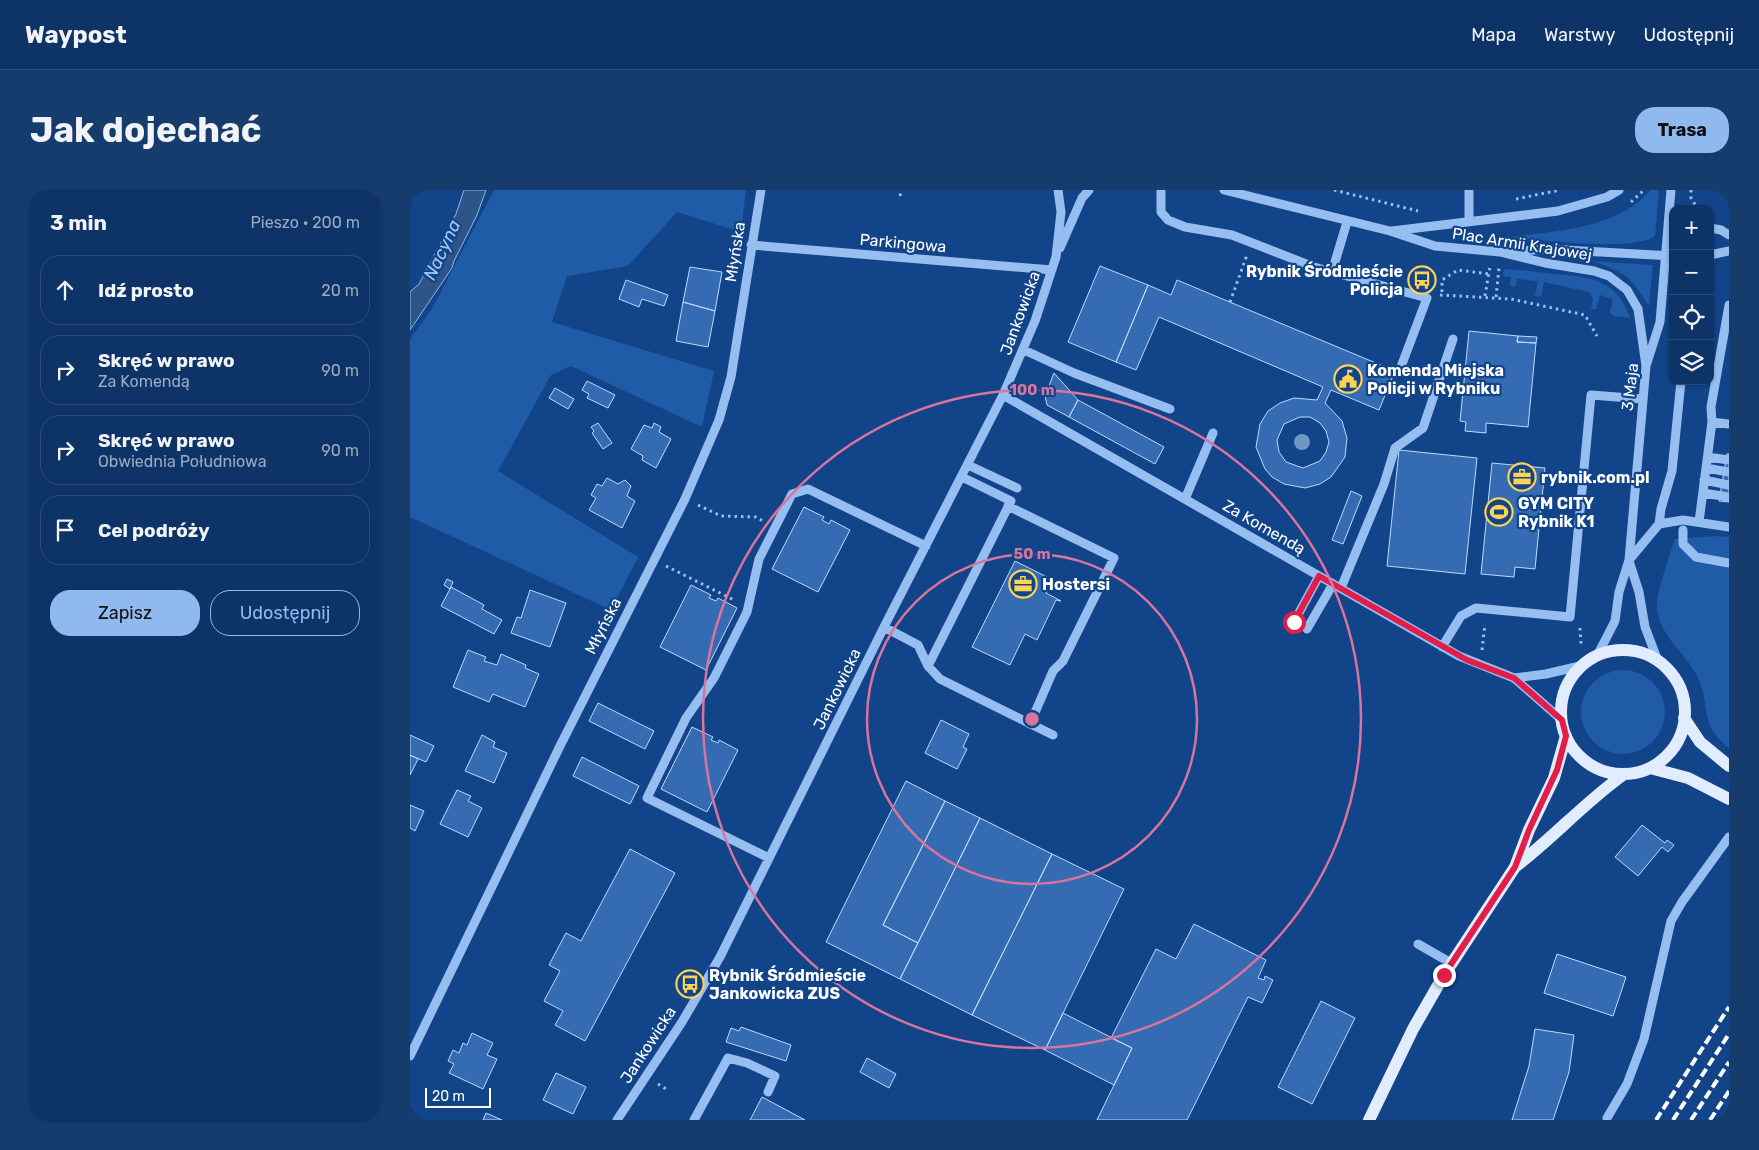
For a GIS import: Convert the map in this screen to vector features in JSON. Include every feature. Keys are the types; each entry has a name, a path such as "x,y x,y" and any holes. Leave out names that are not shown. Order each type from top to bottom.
{"main road":[{"path":"1515,867 1548,842 1592,798 1623,774 1650,768 1672,751 1681,735 1684,718 1680,688 1671,674 1658,661 1633,652 1619,651 1597,656 1584,665 1571,679 1564,692 1561,706 1566,736 1575,752 1592,766 1623,774"},
{"path":"1684,718 1700,742 1729,766"},
{"path":"1372,1116 1413,1029 1451,963 1515,867 1529,830 1554,778 1566,736"},
{"path":"1650,768 1688,778 1729,799"}],"street":[{"name":"Młyńska","path":"410,1056 560,746 685,499 719,420 731,377 760,190"},
{"path":"1056,257 1061,212 1058,190"},
{"path":"1056,257 1082,198 1089,190"},
{"path":"1161,190 1160,207 1168,220 1185,227 1232,235 1314,267 1427,298 1398,372"},
{"name":"Plac Armii Krajowej","path":"1224,190 1347,222 1390,231 1435,246 1500,252 1545,264 1594,271 1619,282 1631,295 1638,309 1646,366"},
{"path":"1469,190 1469,222"},
{"name":"Plac Armii Krajowej","path":"1390,231 1558,211 1607,197 1619,190"},
{"name":"3 Maja","path":"1671,190 1672,205"},
{"path":"1332,272 1347,222"},
{"path":"1714,229 1729,235"},
{"name":"Parkingowa","path":"751,245 1052,270"},
{"path":"1500,252 1546,249 1669,256"},
{"path":"1714,254 1729,251"},
{"name":"3 Maja","path":"1597,656 1615,621 1619,592 1629,560 1646,366 1660,322 1669,256"},
{"name":"Jankowicka","path":"618,1120 706,982 884,627 962,478 1004,395 1024,350 1056,257"},
{"path":"1699,522 1712,422 1711,408 1729,305"},
{"path":"1307,630 1337,586 1384,484 1395,448 1423,428 1454,339"},
{"path":"1024,350 1074,373 1170,409"},
{"path":"1629,560 1659,524 1661,509 1672,471 1681,385"},
{"name":"Za Komendą","path":"1004,395 1442,647 1467,660 1514,678 1562,720"},
{"path":"1442,647 1466,612 1476,608 1570,617 1591,395 1643,399"},
{"path":"1712,422 1729,424"},
{"path":"1185,499 1213,433"},
{"path":"1708,457 1729,460"},
{"path":"968,465 1017,488"},
{"path":"1706,468 1729,472"},
{"path":"962,478 1114,558 1063,661 1052,671 1030,724"},
{"path":"1704,480 1729,484"},
{"path":"769,858 647,798 686,718 714,678 748,608 759,559 775,526 792,494 808,489 926,546"},
{"path":"1703,493 1729,497"},
{"path":"928,666 1010,503"},
{"path":"1659,524 1683,520 1729,527"},
{"path":"1683,530 1683,544 1696,557 1729,563"},
{"name":"3 Maja","path":"1629,560 1639,592 1645,627 1658,661"},
{"path":"1294,622 1319,576"},
{"path":"884,627 918,644 928,666 940,679 1054,735"},
{"name":"Za Komendą","path":"1514,678 1546,674 1584,665"},
{"path":"1607,1118 1627,1084 1644,1039 1671,922 1682,902 1729,837"},
{"path":"1418,944 1451,963"},
{"path":"694,1120 728,1058 747,1063 775,1076 768,1092"}],"path":[{"path":"900,190 900,196"},
{"path":"1334,190 1420,211"},
{"path":"1512,199 1560,190"},
{"path":"1691,190 1691,198 1695,205"},
{"path":"1230,302 1248,255"},
{"path":"1485,296 1490,266"},
{"path":"1442,295 1442,280 1458,270 1489,274"},
{"path":"1427,298 1442,295 1485,296 1511,299 1585,315 1597,336"},
{"path":"685,499 721,516 756,517 775,526"},
{"path":"653,560 748,608"},
{"path":"1482,651 1487,609"}],"shaded area":[{"path":"494,190 746,190 741,232 677,212 628,266 567,276 552,322 714,371 702,427 571,366 551,375 498,471 638,557 611,610 410,517 410,339 433,307"},
{"path":"1651,190 1659,190 1655,236 1644,241 1586,244 1511,237 1586,226 1604,220 1621,213 1637,203"},
{"path":"1593,261 1653,265 1649,306 1632,281 1614,269"},
{"path":"1504,269 1580,277 1601,282 1618,295 1630,318 1613,316 1610,312 1613,299 1600,295 1596,309 1591,309 1593,299 1589,292 1544,282 1541,297 1535,296 1538,281 1517,279 1515,287 1510,286 1511,277 1503,276"},
{"path":"1714,536 1729,537 1729,748 1712,730 1706,713 1704,695 1696,674 1663,628 1657,609 1660,585 1675,539"},
{"path":"1623,670 1639,673 1653,682 1662,696 1665,712 1662,728 1653,742 1639,751 1623,754 1607,751 1593,742 1584,728 1581,712 1584,696 1593,682 1607,673"}],"water":[{"name":"Nacyna","path":"464,190 486,190 477,215 452,268 410,330 410,292 419,284 456,214"}],"building":[{"path":"1100,266 1148,285 1116,362 1068,342"},
{"path":"690,267 722,272 715,311 683,302"},
{"path":"626,280 668,295 664,306 642,299 639,307 619,299"},
{"name":"Komenda Miejska Policji w Rybniku","path":"1177,280 1395,371 1379,410 1331,390 1325,403 1342,421 1347,438 1345,457 1331,477 1320,484 1305,488 1284,484 1272,477 1265,469 1256,447 1260,424 1268,411 1280,403 1294,398 1317,400 1323,387 1159,317 1136,370 1116,362 1148,285 1171,295","holes":["1300,417 1310,417 1320,423 1326,431 1329,442 1326,452 1320,461 1303,468 1286,462 1279,452 1277,440 1284,424"]},
{"path":"683,302 715,311 708,347 676,341"},
{"path":"1469,331 1518,336 1517,342 1536,343 1528,427 1486,423 1486,433 1465,431 1466,422 1460,421"},
{"path":"1518,336 1537,337 1536,343 1517,342"},
{"path":"1054,373 1078,400 1069,417 1047,405 1045,396"},
{"path":"587,381 615,395 608,408 587,398 589,394 582,390"},
{"path":"555,388 574,399 568,409 549,398"},
{"path":"1078,400 1164,447 1155,464 1069,417"},
{"path":"598,423 612,443 603,449 592,433 594,431 591,427"},
{"path":"654,423 661,427 659,432 671,439 656,468 642,460 643,456 631,449 644,425 652,428"},
{"path":"1399,450 1477,458 1465,574 1387,566"},
{"path":"1727,454 1729,454 1729,502 1719,501"},
{"path":"1492,463 1545,468 1535,569 1515,567 1514,577 1481,574"},
{"path":"607,478 618,484 625,480 631,486 627,496 635,501 622,528 589,510 596,498 591,495 597,484 602,486"},
{"path":"1351,491 1362,496 1343,544 1332,540"},
{"path":"804,507 824,517 822,520 829,524 831,520 850,530 818,592 772,569"},
{"path":"1015,561 1053,580 1046,593 1061,601 1056,600 1037,640 1025,634 1010,665 972,647"},
{"path":"447,579 453,582 450,589 444,585"},
{"path":"691,585 711,595 709,598 716,601 718,598 737,608 706,670 660,647"},
{"path":"451,587 484,605 482,609 502,620 494,634 441,606"},
{"path":"530,590 566,603 550,647 511,633 517,617 521,618"},
{"path":"468,650 486,657 484,661 497,665 501,654 526,665 525,668 539,674 525,707 493,694 489,702 453,687"},
{"path":"598,703 654,731 645,749 589,721"},
{"path":"941,720 969,734 963,747 967,749 957,769 925,753"},
{"path":"692,727 713,737 711,740 718,743 719,740 738,750 707,812 661,789"},
{"path":"410,735 434,746 426,762 410,755"},
{"path":"482,735 495,742 493,747 507,753 494,783 465,771"},
{"path":"410,755 418,759 410,775"},
{"path":"582,757 639,786 630,804 573,776"},
{"path":"906,781 945,801 883,925 918,943 900,979 826,942"},
{"path":"457,790 471,796 468,801 482,808 468,837 440,824"},
{"path":"945,801 980,818 918,943 883,925"},
{"path":"410,805 424,811 415,831 410,828"},
{"path":"980,818 1052,854 972,1015 900,979"},
{"path":"1642,825 1665,843 1667,840 1674,845 1668,852 1662,847 1638,876 1615,857"},
{"path":"630,849 675,873 585,1041 555,1025 563,1011 544,1001 560,971 549,965 566,933 581,941"},
{"path":"1052,854 1124,889 1045,1050 972,1015"},
{"path":"1194,924 1266,960 1258,978 1264,980 1265,976 1273,980 1262,1003 1248,997 1187,1120 1097,1120 1132,1048 1111,1038 1156,949 1176,959"},
{"path":"1557,954 1626,977 1613,1016 1544,993"},
{"path":"1321,1001 1355,1018 1312,1104 1278,1087"},
{"path":"1063,1013 1132,1048 1114,1085 1045,1050"},
{"path":"741,1027 791,1045 786,1061 726,1042 731,1028 739,1031"},
{"path":"1535,1029 1574,1035 1569,1072 1553,1120 1512,1120 1529,1066"},
{"path":"472,1033 493,1043 487,1055 497,1059 483,1089 449,1073 454,1064 448,1061 453,1050 459,1053 463,1043 467,1045"},
{"path":"867,1058 896,1074 889,1088 860,1072"},
{"path":"556,1073 586,1087 573,1114 543,1100"},
{"path":"762,1097 805,1120 750,1120"},
{"path":"486,1113 502,1120 483,1120"}],"railway":[{"path":"1656,1120 1729,1007"},
{"path":"1673,1120 1729,1034"},
{"path":"1691,1120 1729,1062"},
{"path":"1710,1120 1729,1091"}],"place":[{"name":"Rybnik Śródmieście Policja","path":"1422,280"},
{"name":"Komenda Miejska Policji w Rybniku","path":"1348,379"},
{"name":"rybnik.com.pl","path":"1522,477"},
{"name":"GYM CITY Rybnik K1","path":"1499,512"},
{"name":"Hostersi","path":"1023,584"},
{"name":"Rybnik Śródmieście Jankowicka ZUS","path":"690,984"}],"route":[{"path":"1294,622 1319,576 1442,647 1467,660 1514,678 1538,697 1562,720 1566,736 1560,761 1529,830 1515,867 1444,975"}]}
